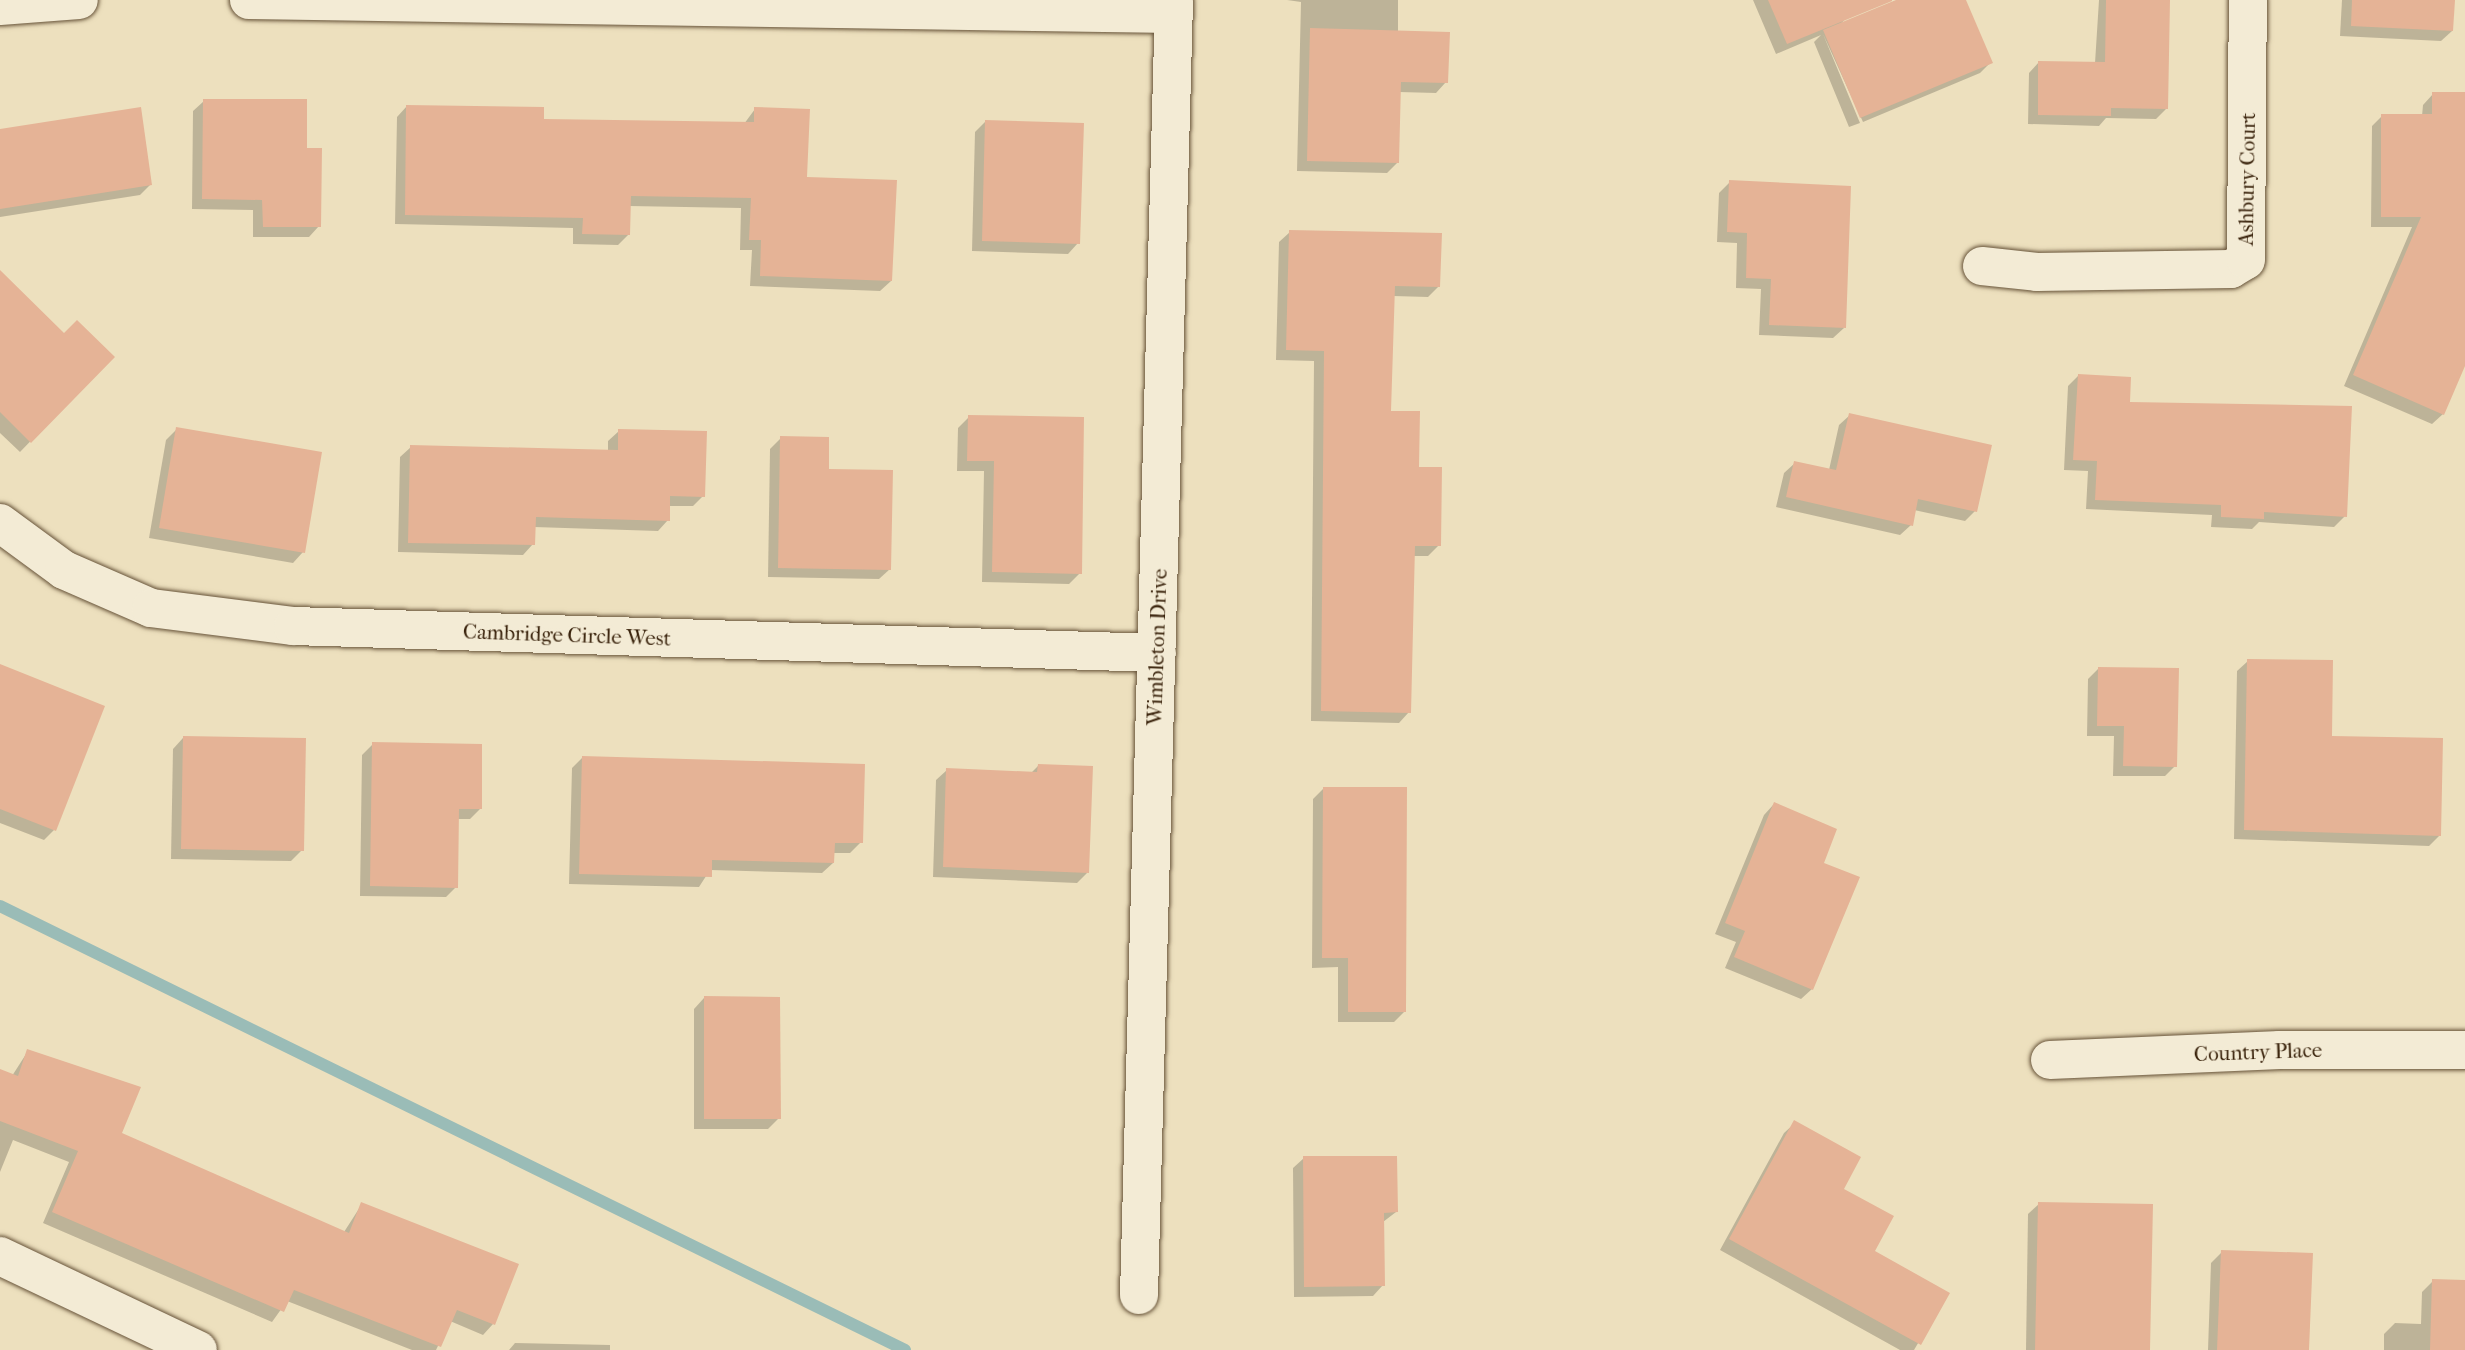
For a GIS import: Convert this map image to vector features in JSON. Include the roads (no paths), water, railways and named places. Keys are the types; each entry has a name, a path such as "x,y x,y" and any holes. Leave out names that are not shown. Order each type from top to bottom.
{"street":[{"path":"0,6 79,0"},
{"path":"249,0 1174,7"},
{"name":"Ashbury Court","path":"1982,266 2037,272 2231,270 2246,260 2248,0"},
{"name":"Wimbleton Drive","path":"1139,1295 1174,7"},
{"name":"Cambridge Circle West","path":"0,523 64,570 151,608 293,626 1157,653"},
{"name":"Country Place","path":"2050,1060 2280,1050 2465,1050"},
{"path":"0,1256 198,1350"}],"waterway":[{"path":"0,906 905,1350"}]}
